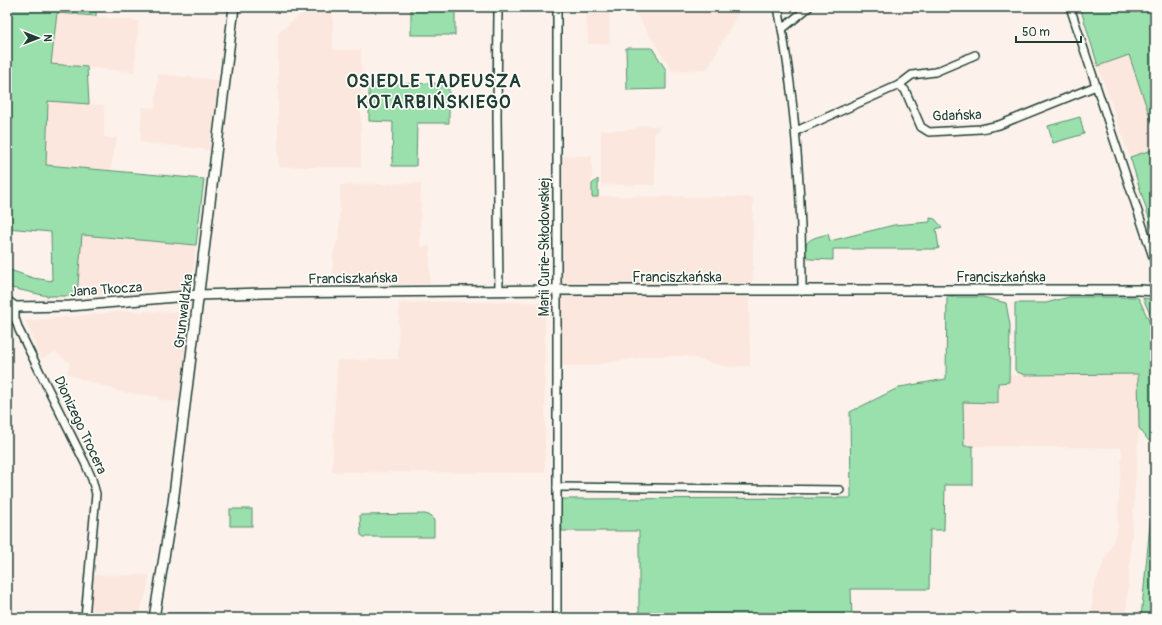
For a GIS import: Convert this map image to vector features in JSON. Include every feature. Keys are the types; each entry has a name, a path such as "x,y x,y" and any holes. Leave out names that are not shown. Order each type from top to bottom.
{"street":[{"name":"Grunwaldzka","path":"154,618 173,503 234,7"},
{"name":"Marii Curie-Skłodowskiej","path":"557,7 557,618"},
{"path":"778,7 796,131 802,291"},
{"path":"782,29 808,7"},
{"path":"1070,7 1155,264"},
{"path":"498,11 497,116 499,290"},
{"path":"796,131 899,85 912,75 936,72 975,55"},
{"name":"Gdańska","path":"899,85 905,90 920,127 929,132 981,129 999,125 1096,86"},
{"name":"Franciszkańska","path":"199,295 499,290 1155,290"},
{"name":"Jana Tkocza","path":"15,307 70,306 199,295"},
{"path":"7,301 15,307"},
{"name":"Dionizego Trocera","path":"15,307 15,318 19,330 92,479 96,494 85,618"},
{"path":"557,487 840,490"},
{"path":"154,618 205,618"}],"shaded area":[{"path":"586,7 609,7 610,44 588,44"},
{"path":"632,7 742,7 707,69 672,71"},
{"path":"305,11 333,11 333,50 361,50 361,167 278,167 278,33"},
{"path":"57,13 139,21 134,72 51,64"},
{"path":"1129,55 1155,132 1155,149 1130,157 1098,66"},
{"path":"158,74 218,80 210,150 140,142 142,107 155,108"},
{"path":"48,101 104,105 104,135 106,138 117,138 110,171 46,165"},
{"path":"643,125 660,127 654,135 655,185 601,185 601,130 631,130"},
{"path":"562,156 592,156 592,196 753,197 753,273 749,302 750,366 727,367 686,356 649,356 590,366 560,366 559,321 562,274"},
{"path":"421,183 420,246 430,246 430,284 341,285 333,282 333,253 339,236 340,185"},
{"path":"82,235 196,245 192,280 189,286 172,291 77,296"},
{"path":"545,302 545,473 332,472 337,360 398,359 399,303"},
{"path":"126,311 183,312 189,319 179,402 159,400 159,397 122,392 67,373 70,363 55,352 41,359 26,321"},
{"path":"1139,374 1139,428 1126,618 1092,618 1093,589 1117,531 1122,448 964,446 963,402 998,403 998,382 1009,382 1009,375"},
{"path":"93,575 149,575 147,590 138,618 89,618"}],"green space":[{"path":"7,7 96,7 96,16 57,13 51,64 87,67 89,104 48,101 46,165 204,179 196,245 82,235 77,296 47,296 7,287 7,269 33,278 52,281 51,232 7,228"},
{"path":"411,7 455,7 455,35 411,35"},
{"path":"1080,7 1155,7 1155,132 1129,55 1098,66"},
{"path":"626,48 652,48 666,70 666,89 627,90"},
{"path":"369,83 449,84 449,123 417,123 416,166 392,166 393,122 369,121"},
{"path":"1080,117 1084,134 1053,143 1048,126"},
{"path":"1155,149 1155,237 1130,157"},
{"path":"598,179 598,197 592,197 592,184"},
{"path":"930,218 935,219 942,227 936,229 939,248 937,249 833,249 833,260 810,259 805,254 805,247 807,243 820,236 828,234 830,241 894,225 930,222"},
{"path":"947,297 983,297 1006,303 1010,325 1009,382 998,383 998,403 963,402 964,446 973,446 973,485 945,485 944,530 930,530 929,589 851,589 852,618 639,618 639,531 562,531 560,499 851,498 850,412 900,387 946,379"},
{"path":"1069,297 1137,297 1139,299 1155,334 1155,437 1149,441 1139,428 1138,374 1025,375 1015,370 1015,303 1046,303"},
{"path":"1143,298 1155,300 1155,326"},
{"path":"1155,473 1155,618 1141,618"},
{"path":"230,509 252,509 252,526 230,526"},
{"path":"425,514 432,516 434,521 434,537 364,537 361,535 360,515"}],"district":[{"name":"OSIEDLE TADEUSZA KOTARBIŃSKIEGO","path":"434,91"}]}
